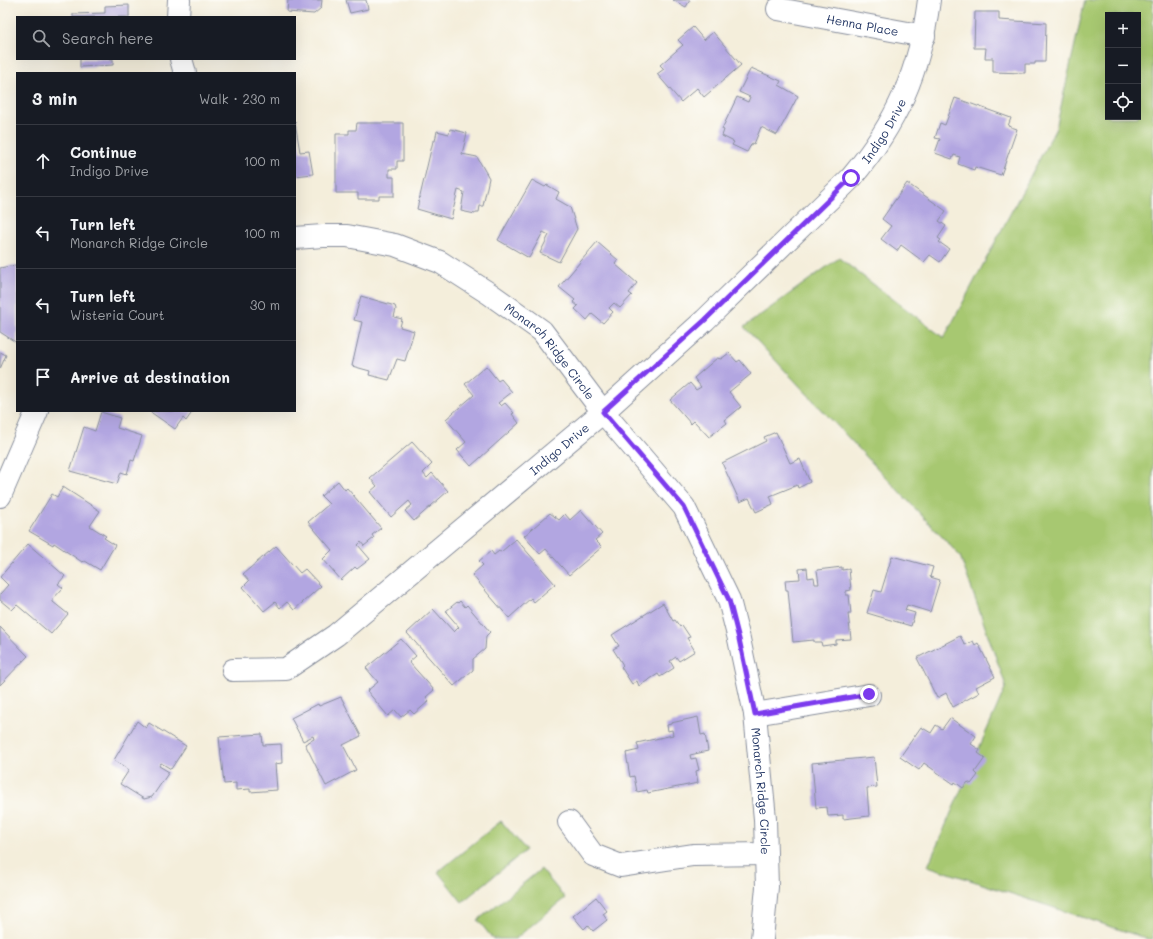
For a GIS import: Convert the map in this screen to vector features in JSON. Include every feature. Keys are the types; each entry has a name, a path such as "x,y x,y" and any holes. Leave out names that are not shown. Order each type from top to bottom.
{"street":[{"path":"178,16 179,0"},
{"name":"Indigo Drive","path":"233,670 286,669 336,635 603,412 705,320 851,178 869,156 895,116 916,68 924,36 929,0"},
{"name":"Henna Place","path":"778,9 924,36"},
{"path":"181,60 185,72"},
{"name":"Monarch Ridge Circle","path":"296,238 323,236 371,240 418,252 440,262 490,294 542,331 603,412 684,507 729,600 755,714 765,820 767,888 762,939"},
{"path":"0,496 37,412"},
{"path":"755,714 869,694"},
{"path":"569,822 593,855 621,866 693,855 766,854"}],"green space":[{"path":"1085,0 1153,0 1153,939 1148,939 928,866 1006,686 960,556 744,327 839,258 944,338 1056,128"},
{"path":"501,821 526,850 462,902 438,872"},
{"path":"541,869 565,898 515,939 493,939 478,920"}],"building":[{"path":"288,0 322,0 321,8 314,14 287,12"},
{"path":"346,0 366,0 368,9 350,13"},
{"path":"673,0 690,0 686,7"},
{"path":"129,5 129,16 73,16 73,14 105,13 105,6"},
{"path":"975,12 999,12 999,20 1046,23 1045,62 1025,64 1025,73 993,72 993,58 985,58 986,48 974,48"},
{"path":"693,27 704,40 713,32 741,65 704,97 697,88 681,102 657,74 664,69 660,65 683,45 678,40"},
{"path":"80,60 113,60 113,65 80,67"},
{"path":"751,68 781,81 779,85 798,96 777,135 761,127 754,144 752,143 747,152 732,145 734,142 722,136 724,130 722,129 737,97 748,102 750,97 739,92"},
{"path":"955,98 1011,118 1008,126 1017,129 1001,175 975,167 974,170 958,164 960,157 954,155 952,159 935,153 940,139 935,138 940,123 945,125"},
{"path":"357,123 403,123 403,161 397,161 397,169 389,169 389,177 394,177 394,196 379,196 379,199 358,199 358,193 336,193 336,134 349,134 349,130 356,130"},
{"path":"296,128 300,152 309,151 313,174 296,176"},
{"path":"450,129 467,133 462,154 477,157 489,178 483,206 480,206 479,212 476,212 475,214 461,211 464,192 458,190 451,219 417,209 433,141 435,141 437,131 449,134"},
{"path":"532,180 545,187 547,185 559,192 556,199 570,207 577,229 559,262 540,253 549,235 543,232 529,258 498,240"},
{"path":"907,183 946,211 939,221 946,226 938,238 941,240 939,242 949,249 940,262 930,255 924,262 901,245 897,251 881,239 891,226 882,219"},
{"path":"597,242 618,260 615,264 637,283 629,293 632,295 620,308 614,303 609,308 613,312 603,323 592,314 587,320 575,309 578,306 573,302 575,300 559,287"},
{"path":"16,266 16,342 0,332 0,268"},
{"path":"361,296 395,306 396,309 394,317 402,319 400,327 414,331 405,361 397,359 389,380 369,375 370,371 352,366 362,322 354,320"},
{"path":"0,352 6,355 0,369"},
{"path":"729,353 737,362 740,360 751,374 729,392 741,407 725,420 727,423 709,437 694,421 691,424 670,400 690,383 696,390 701,387 694,378 717,358 721,359"},
{"path":"486,366 498,381 501,379 512,392 498,403 501,406 505,403 514,413 512,414 519,423 471,466 457,450 466,442 446,419 474,395 465,384"},
{"path":"101,412 120,418 117,428 142,436 134,461 131,460 127,474 121,472 117,484 70,471 84,427 95,431"},
{"path":"150,412 192,412 186,421 183,418 175,429"},
{"path":"776,432 790,463 800,459 810,482 798,488 797,485 770,496 773,504 756,512 749,498 740,502 722,463 766,441 764,437"},
{"path":"412,442 432,464 423,473 427,478 432,473 448,491 414,521 405,511 412,505 409,501 391,517 370,492 377,486 370,478"},
{"path":"338,481 345,490 347,488 381,528 372,535 374,538 364,546 361,542 358,545 370,559 357,569 355,567 341,580 323,559 332,550 308,522 329,504 321,496"},
{"path":"63,487 100,511 90,526 106,536 104,538 115,545 100,570 85,561 82,562 54,543 53,545 29,531 52,494 57,497"},
{"path":"581,510 602,534 595,540 602,547 569,575 546,549 540,554 524,536 550,513 559,520 565,514 570,520"},
{"path":"516,539 555,584 534,602 531,598 509,618 472,575 483,565 479,561 491,551 494,555 499,551 501,552"},
{"path":"28,544 65,576 58,584 63,588 53,599 53,602 68,614 51,634 17,605 12,610 0,600 0,594 8,585 0,577"},
{"path":"276,546 300,573 305,569 321,586 294,610 287,602 280,608 275,602 264,611 243,587 249,581 243,574"},
{"path":"892,556 933,567 930,577 940,580 930,612 907,605 905,610 915,613 911,626 867,613 874,590 881,592"},
{"path":"842,567 842,570 849,569 851,590 846,591 846,595 849,595 851,614 848,614 851,639 836,640 836,644 822,646 821,642 814,642 814,640 793,642 788,590 786,590 785,580 800,579 799,569 807,568 808,578 814,577 815,584 819,584 817,570"},
{"path":"460,601 465,607 467,605 490,632 486,636 485,649 473,659 473,670 454,686 407,633 433,609 454,632 459,627 446,611"},
{"path":"663,603 673,621 675,620 680,627 682,625 690,637 687,638 695,651 679,661 676,657 670,661 674,668 660,677 658,674 639,686 637,681 632,684 621,667 623,665 613,649 619,646 612,635"},
{"path":"0,627 28,656 0,685"},
{"path":"960,636 965,645 973,641 975,645 978,643 995,677 976,687 979,693 953,707 946,693 937,698 917,658"},
{"path":"401,639 416,656 409,662 434,690 426,697 429,701 414,714 410,710 401,717 395,710 388,716 367,691 378,682 366,668"},
{"path":"341,697 361,736 343,745 356,770 326,786 305,744 314,739 313,736 303,741 291,718 318,704 319,706"},
{"path":"698,717 701,735 705,734 708,751 690,755 691,759 696,758 699,770 696,771 698,783 648,793 647,790 637,792 634,776 630,777 626,753 639,750 637,743 673,735 672,730 668,731 667,725 671,723"},
{"path":"950,718 976,736 971,744 980,750 978,753 985,758 975,772 978,775 971,784 968,782 963,788 955,782 954,784 924,763 919,770 900,757 921,727 931,733 936,725 942,729"},
{"path":"137,721 146,728 149,723 186,746 171,769 161,763 159,766 169,772 152,797 144,799 120,784 129,770 114,760"},
{"path":"262,734 263,745 281,744 282,763 275,764 277,790 250,792 250,789 236,790 236,783 224,784 219,737"},
{"path":"874,757 877,787 867,788 869,816 843,819 843,815 828,816 827,807 816,808 812,763"},
{"path":"596,897 607,911 603,914 607,920 593,931 588,925 584,929 573,916"}],"route":[{"path":"851,178 705,320 603,412 684,507 729,600 755,714 819,704 869,694"}]}
